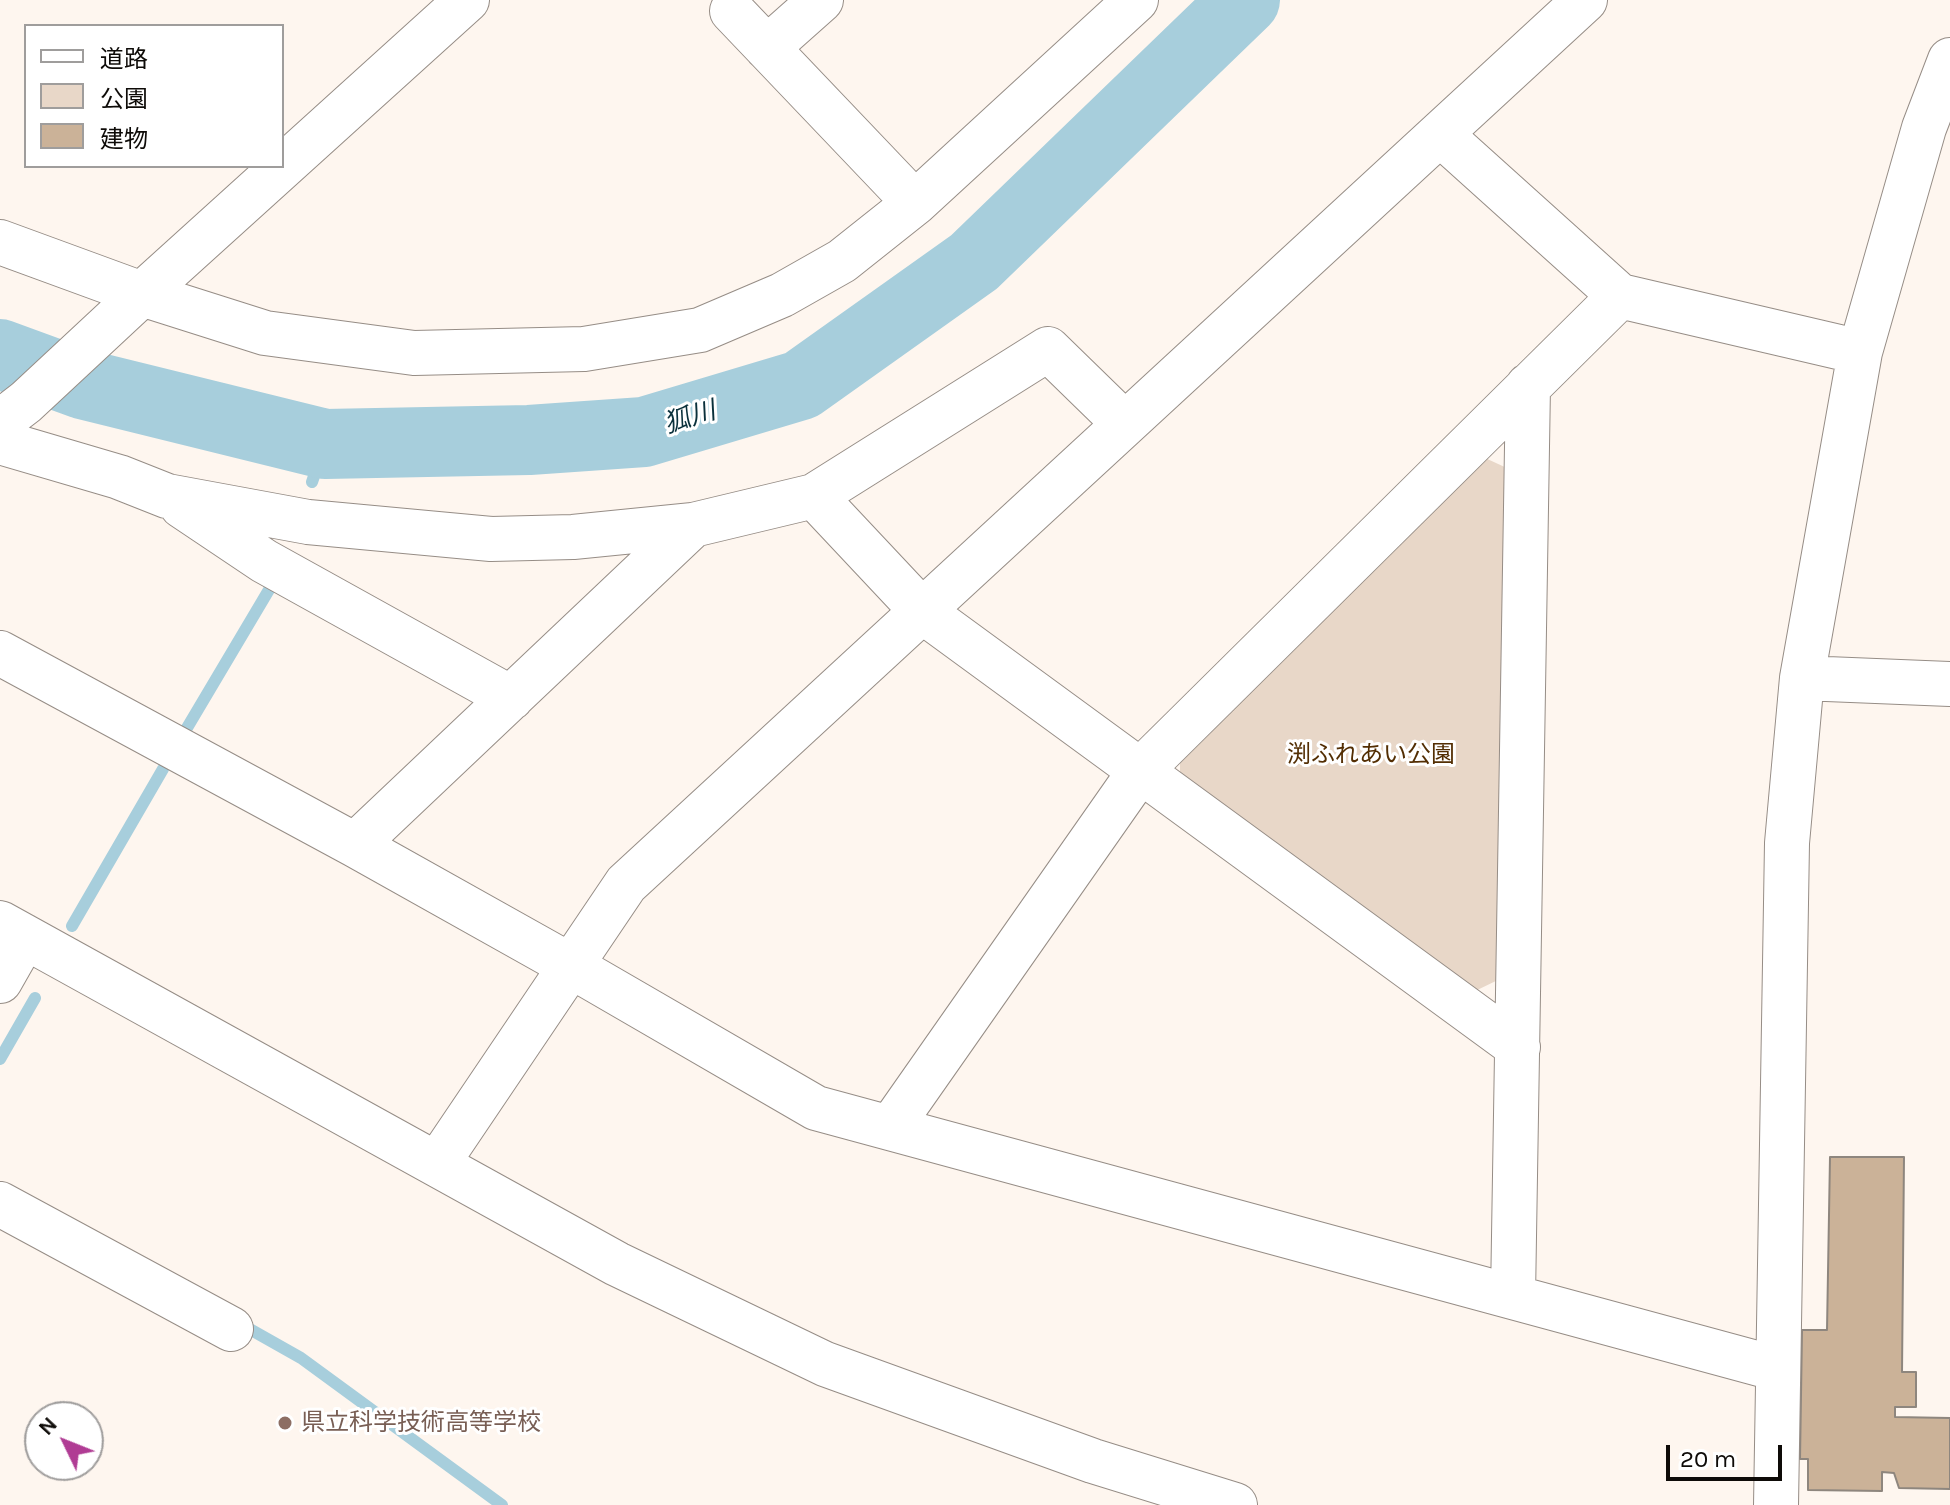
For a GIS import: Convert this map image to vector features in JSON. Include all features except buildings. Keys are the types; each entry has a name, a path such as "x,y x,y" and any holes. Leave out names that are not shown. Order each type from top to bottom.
{"street":[{"path":"284,166 467,0"},
{"path":"767,48 821,0"},
{"path":"0,242 132,303 265,333 414,353 584,349 700,330 782,295 842,261 915,203 1136,0"},
{"path":"437,1164 626,884 1585,0"},
{"path":"732,11 915,203"},
{"path":"1776,1505 1787,843 1802,678 1860,352 1924,128 1950,60"},
{"path":"1440,134 1620,296 1860,352"},
{"path":"13,412 281,168"},
{"path":"890,1128 1140,771 1620,296"},
{"path":"0,442 119,477 167,496 308,522 491,539 573,537 693,525 814,496 1048,349 1125,424"},
{"path":"1513,1297 1528,386"},
{"path":"167,496 264,561 511,698"},
{"path":"814,496 922,611 1518,1047"},
{"path":"355,845 693,525"},
{"path":"0,653 355,845 816,1108 1778,1369"},
{"path":"1802,678 1950,684"},
{"path":"0,981 12,930 617,1264 825,1364 1093,1461 1235,1505"},
{"path":"0,1204 231,1329"}],"green space":[{"name":"渕ふれあい公園","path":"1483,457 1509,469 1500,979 1471,993 1180,780 1180,757"}],"waterway":[{"name":"狐川","path":"0,354 82,384 325,444 529,440 644,432 801,385 974,262 1245,0"},
{"path":"312,482 325,444"},
{"path":"181,738 273,583"},
{"path":"72,926 163,769"},
{"path":"0,1059 35,998"},
{"path":"239,1323 301,1358 502,1505"}],"place":[{"name":"県立科学技術高等学校","path":"285,1423"}]}
